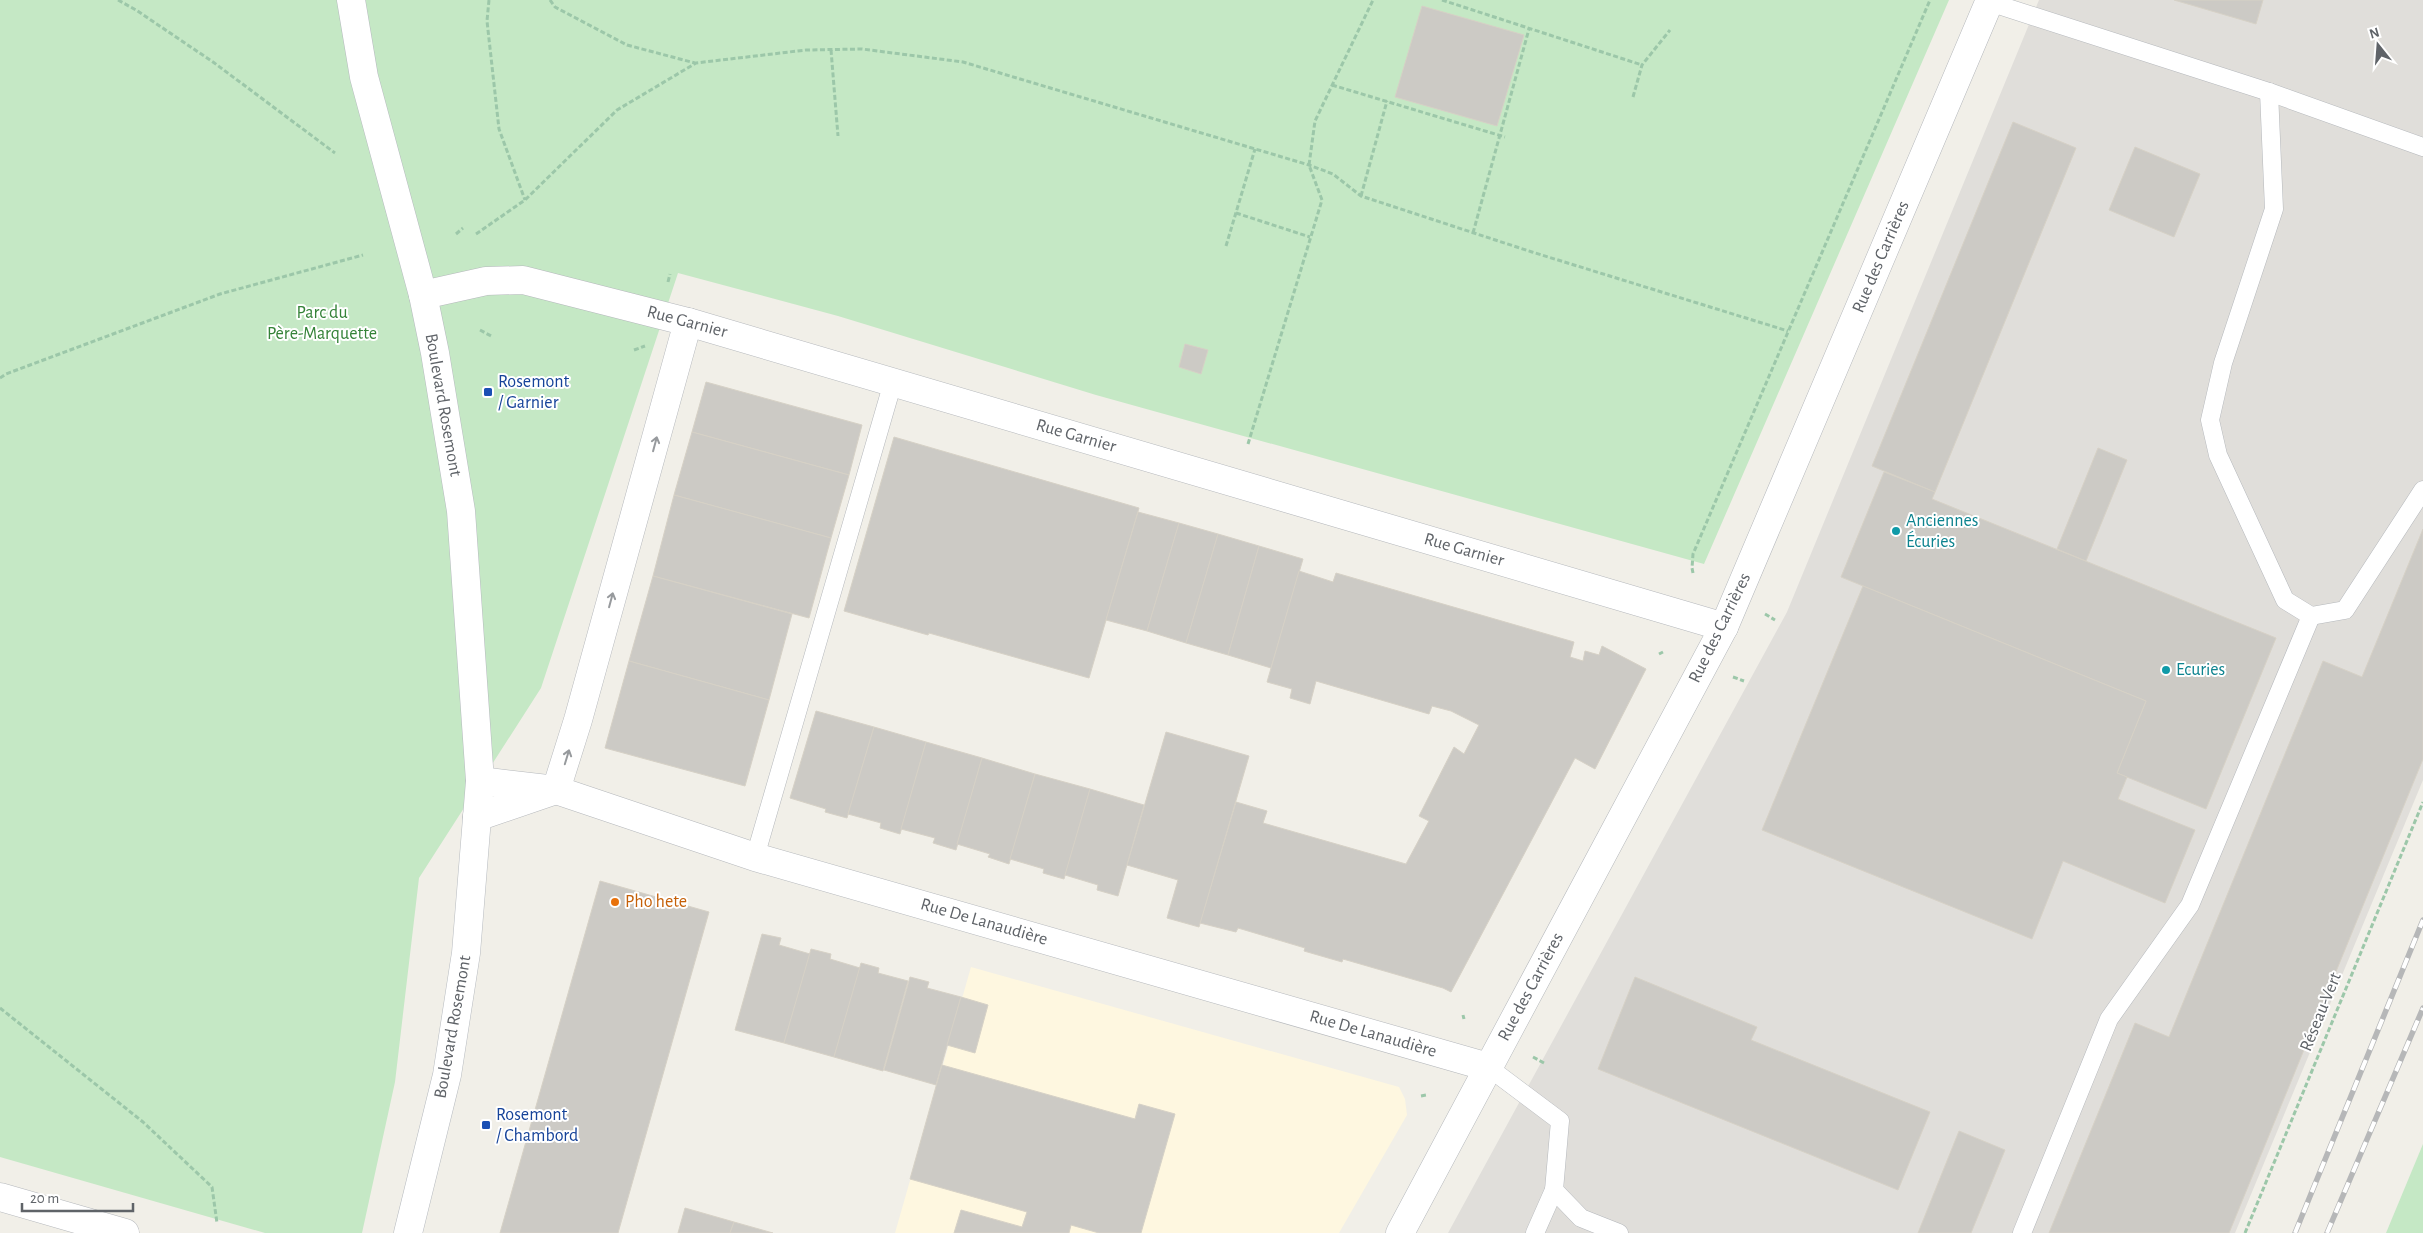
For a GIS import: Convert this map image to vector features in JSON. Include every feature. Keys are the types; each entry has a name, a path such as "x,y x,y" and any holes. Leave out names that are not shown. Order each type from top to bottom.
{"street":[{"name":"Boulevard Rosemont","path":"351,0 364,77 423,295 461,511 480,781 466,953 447,1076 408,1233"},
{"name":"Rue des Carrières","path":"1400,1233 1724,627 1990,1"},
{"name":"Rue Garnier","path":"423,295 486,281 523,280 688,322 1724,627"},
{"path":"477,817 556,790 578,720 688,322"},
{"name":"Rue De Lanaudière","path":"480,781 556,790 755,856 1488,1067"},
{"path":"0,1197 84,1227 125,1233"}],"lane":[{"path":"1990,1 2269,92 2423,147"},
{"path":"2269,92 2274,209 2223,363 2210,420 2218,456 2285,600 2311,616 2345,610 2423,490"},
{"path":"755,856 893,382"},
{"path":"2022,1233 2109,1019 2190,905 2311,616"},
{"path":"1488,1067 1560,1121 1554,1190 1535,1233"},
{"path":"1554,1190 1581,1218 1619,1233"}],"path":[{"path":"118,0 213,62 334,153"},
{"path":"489,0 487,21 499,129 525,200"},
{"path":"550,0 555,7 627,45 696,63 806,50 862,49 963,62 1309,165 1333,174 1361,196 1473,233 1788,331"},
{"path":"1248,444 1322,200 1309,165 1315,121 1373,0"},
{"path":"1442,0 1642,65"},
{"path":"1694,573 1693,554 1930,0"},
{"path":"1473,233 1529,29"},
{"path":"1633,98 1642,65 1670,30"},
{"path":"831,50 838,136"},
{"path":"476,234 525,200 617,110 696,63"},
{"path":"1332,86 1505,137"},
{"path":"1361,196 1387,101"},
{"path":"1226,246 1255,149"},
{"path":"1236,213 1310,237"},
{"path":"456,234 463,228"},
{"path":"0,376 220,294 362,254"},
{"path":"480,330 493,337"},
{"path":"1762,613 1775,620"},
{"path":"1659,654 1663,652"},
{"path":"1733,676 1744,681"},
{"name":"Réseau-Vert","path":"2245,1233 2423,802"},
{"path":"0,1008 143,1122 212,1187 217,1223"},
{"path":"1532,1056 1544,1063"},
{"path":"1421,1096 1426,1095"}],"shaded area":[{"path":"2039,0 2423,0 2423,780 2235,1233 1448,1233 1787,612"},
{"path":"971,967 1399,1087 1405,1099 1407,1115 1339,1233 895,1233"}],"green space":[{"name":"Parc du Père-Marquette","path":"0,0 1949,0 1704,564 1096,395 838,316 678,273 541,688 419,878 395,1082 362,1233 265,1233 0,1157"},
{"path":"2423,1144 2423,1233 2386,1233"}],"building":[{"path":"2174,0 2263,0 2256,24"},
{"path":"1422,6 1524,35 1497,126 1395,97"},
{"path":"2013,122 2076,148 1935,492 1872,466"},
{"path":"2135,147 2200,174 2174,237 2109,210"},
{"path":"1185,344 1208,350 1201,374 1179,367"},
{"path":"706,382 862,425 849,475 692,432"},
{"path":"692,432 849,475 831,538 674,495"},
{"path":"894,437 1139,508 1089,678 844,611"},
{"path":"2098,448 2127,460 2086,561 2057,549"},
{"name":"Ecuries","path":"1884,472 1935,492 1932,499 2276,638 2206,809 2117,773 2146,701 1841,577"},
{"path":"674,495 831,538 809,618 653,576"},
{"path":"1138,512 1179,523 1147,631 1106,620"},
{"path":"1179,523 1218,534 1186,643 1147,631"},
{"path":"2423,529 2423,759 2229,1233 2049,1233 2135,1023 2169,1037 2323,661 2362,677"},
{"path":"1218,534 1259,546 1228,655 1186,643"},
{"path":"1259,546 1303,559 1271,668 1228,655"},
{"path":"1299,571 1333,582 1336,573 1574,642 1570,657 1583,661 1585,651 1599,655 1602,646 1646,669 1595,769 1575,758 1451,992 1343,959 1342,962 1304,951 1305,948 1238,928 1236,932 1200,923 1236,802 1267,811 1263,823 1406,864 1429,821 1419,816 1454,747 1464,754 1479,725 1451,711 1432,706 1429,714 1316,681 1310,704 1290,698 1292,689 1267,682"},
{"path":"653,576 792,614 769,700 629,661"},
{"path":"1863,586 2146,701 2117,773 2127,777 2118,799 2195,830 2165,903 2063,861 2032,939 1762,830"},
{"path":"629,661 769,700 745,786 605,748"},
{"path":"816,711 874,727 847,818 825,812 826,809 790,798"},
{"path":"874,727 926,742 900,834 880,828 881,823 848,814"},
{"path":"1166,732 1249,756 1199,927 1167,918 1178,880 1127,865"},
{"path":"926,742 982,758 956,850 933,843 935,838 901,829"},
{"path":"982,758 1035,774 1009,864 988,857 990,854 957,844"},
{"path":"1035,774 1090,789 1064,879 1043,873 1044,869 1010,859"},
{"path":"1090,789 1144,805 1118,896 1097,890 1098,885 1065,875"},
{"path":"600,881 709,912 618,1233 500,1233"},
{"path":"762,934 781,938 779,945 810,954 784,1043 735,1030"},
{"path":"811,949 831,954 830,959 860,968 834,1057 784,1043"},
{"path":"861,963 879,968 878,973 908,981 883,1071 834,1057"},
{"path":"910,977 929,982 927,988 961,997 936,1085 884,1070"},
{"path":"1635,977 1757,1027 1751,1040 1930,1112 1898,1190 1598,1069"},
{"path":"961,997 988,1005 975,1053 947,1045"},
{"path":"942,1065 1135,1119 1139,1104 1175,1114 1141,1233 1099,1233 1071,1225 1069,1233 954,1233 961,1210 1022,1227 1027,1212 910,1179"},
{"path":"1959,1131 2005,1150 1971,1233 1918,1233"},
{"path":"685,1208 734,1222 730,1233 678,1233"},
{"path":"734,1222 773,1233 730,1233"}],"railway":[{"path":"2295,1233 2423,920"},
{"path":"2327,1233 2423,1008"}],"place":[{"name":"Rosemont / Garnier","path":"488,392"},
{"name":"Anciennes Écuries","path":"1896,531"},
{"name":"Ecuries","path":"2166,670"},
{"name":"Pho hete","path":"615,902"},
{"name":"Rosemont / Chambord","path":"486,1125"}]}
